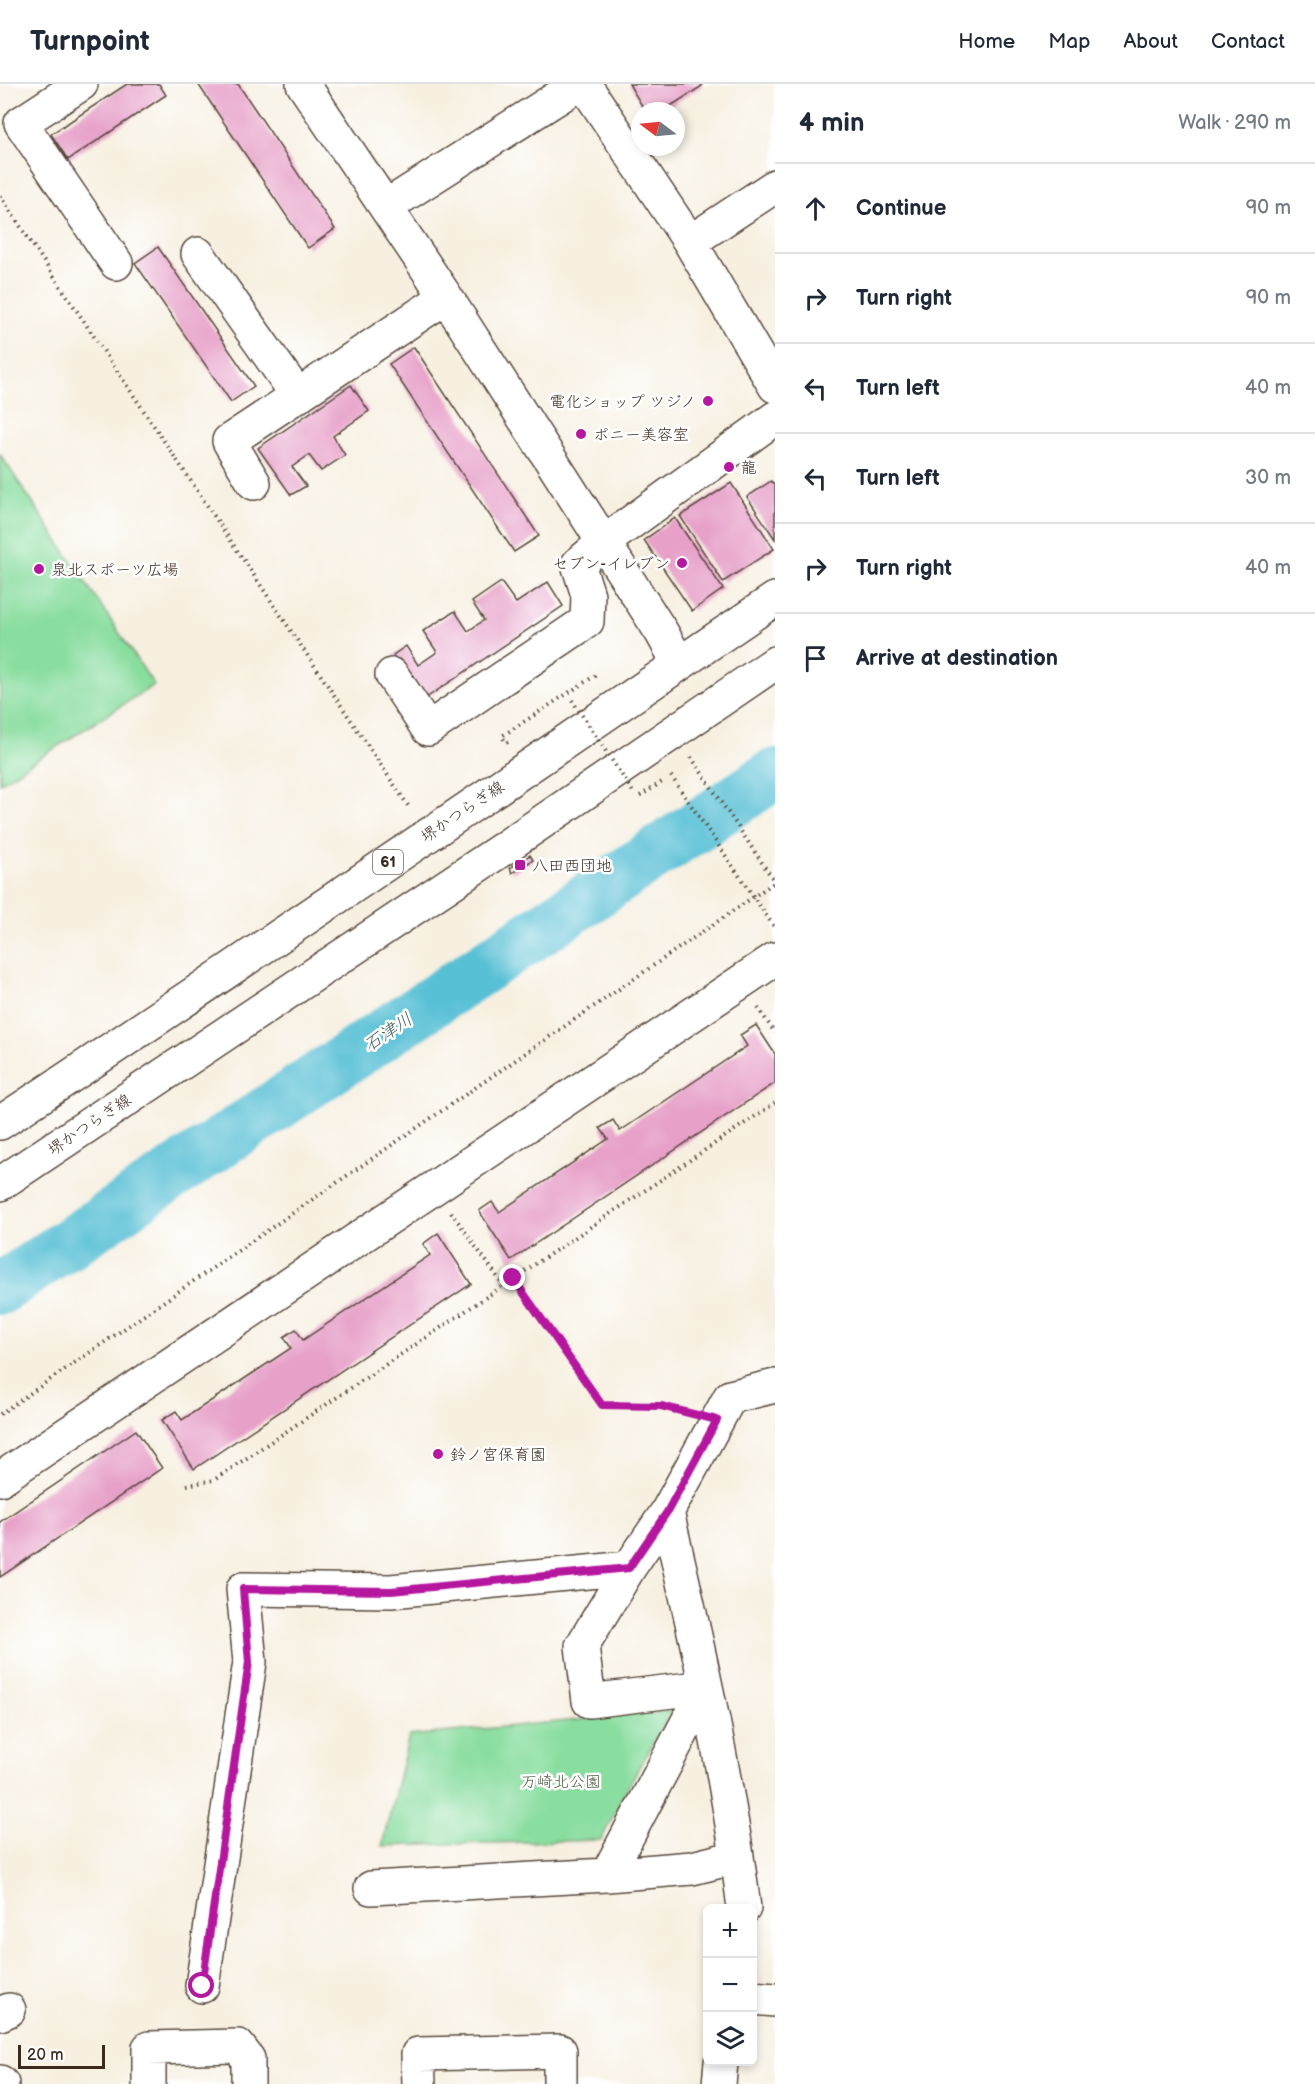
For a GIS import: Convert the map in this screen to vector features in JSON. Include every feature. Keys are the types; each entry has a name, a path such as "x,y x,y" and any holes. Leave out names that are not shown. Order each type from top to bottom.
{"street":[{"path":"81,84 21,123 116,263"},
{"path":"303,84 446,297 604,542 679,664"},
{"path":"387,206 579,84"},
{"path":"584,84 690,242 775,386"},
{"path":"690,242 775,186"},
{"path":"198,254 298,396"},
{"path":"254,483 229,441 446,297"},
{"path":"392,675 428,729 586,621 588,595 578,564 604,542 775,418"},
{"name":"堺かつらぎ線","path":"0,1123 214,982 775,598"},
{"name":"堺かつらぎ線","path":"0,1184 498,852 775,663"},
{"path":"0,1479 775,959"},
{"path":"706,1687 589,1701 582,1646 629,1568 667,1512 730,1397 775,1386"},
{"path":"667,1512 706,1687 738,1857 744,1904"},
{"path":"202,1986 249,1662 243,1589 391,1591 629,1568"},
{"path":"607,1875 706,1687"},
{"path":"370,1888 692,1868 738,1857"},
{"path":"757,1998 775,2000"},
{"path":"149,2084 149,2048 238,2046 248,2059 248,2084"},
{"path":"419,2084 418,2054 560,2051 560,2084"},
{"path":"719,2084 721,2066"}],"path":[{"path":"0,196 410,807"},
{"path":"516,737 506,743 502,736 596,675"},
{"path":"563,706 572,700 633,792"},
{"path":"0,1414 775,882 687,751"},
{"path":"671,776 775,928"},
{"path":"187,1485 214,1480 775,1103"},
{"path":"433,1187 504,1286"},
{"path":"513,1278 602,1405 661,1406 717,1420"}],"green space":[{"name":"泉北スポーツ広場","path":"0,454 154,685 0,783"},
{"name":"万崎北公園","path":"671,1711 601,1840 382,1846 409,1736"}],"building":[{"path":"127,84 159,84 166,95 68,160 51,134"},
{"path":"198,84 238,84 335,229 308,248"},
{"path":"629,84 701,84 702,86 677,102 640,102"},
{"path":"158,247 254,386 231,402 135,263"},
{"path":"414,347 539,536 514,552 389,364"},
{"path":"351,385 369,411 333,436 345,455 321,471 309,455 292,467 306,486 291,495 258,448"},
{"path":"771,481 775,486 775,539 747,497"},
{"path":"731,483 774,549 723,582 680,516"},
{"path":"675,518 723,589 692,611 644,540"},
{"path":"501,582 516,603 548,582 563,606 423,700 393,655 406,646 418,665 437,652 423,631 455,611 468,631 484,620 472,602"},
{"path":"530,855 533,860 512,873 510,868"},
{"path":"756,1025 775,1054 775,1083 511,1260 479,1211 492,1202 499,1212 608,1139 600,1128 613,1120 620,1131 747,1046 740,1035"},
{"path":"438,1233 471,1284 194,1469 162,1420 176,1411 182,1420 291,1348 284,1337 296,1329 303,1340 430,1255 423,1244"},
{"path":"136,1430 162,1468 0,1577 0,1522"}],"waterway":[{"name":"石津川","path":"0,1289 775,774"}],"place":[{"name":"電化ショップ ツジノ","path":"708,401"},
{"name":"ポニー美容室","path":"581,434"},
{"name":"龍","path":"729,467"},
{"name":"セブン-イレブン","path":"682,563"},
{"name":"泉北スポーツ広場","path":"39,569"},
{"name":"八田西団地","path":"520,865"},
{"name":"鈴ノ宮保育園","path":"438,1454"}],"route":[{"path":"202,1986 249,1662 243,1589 391,1591 629,1568 667,1512 717,1420 661,1406 602,1405 513,1278"}]}
